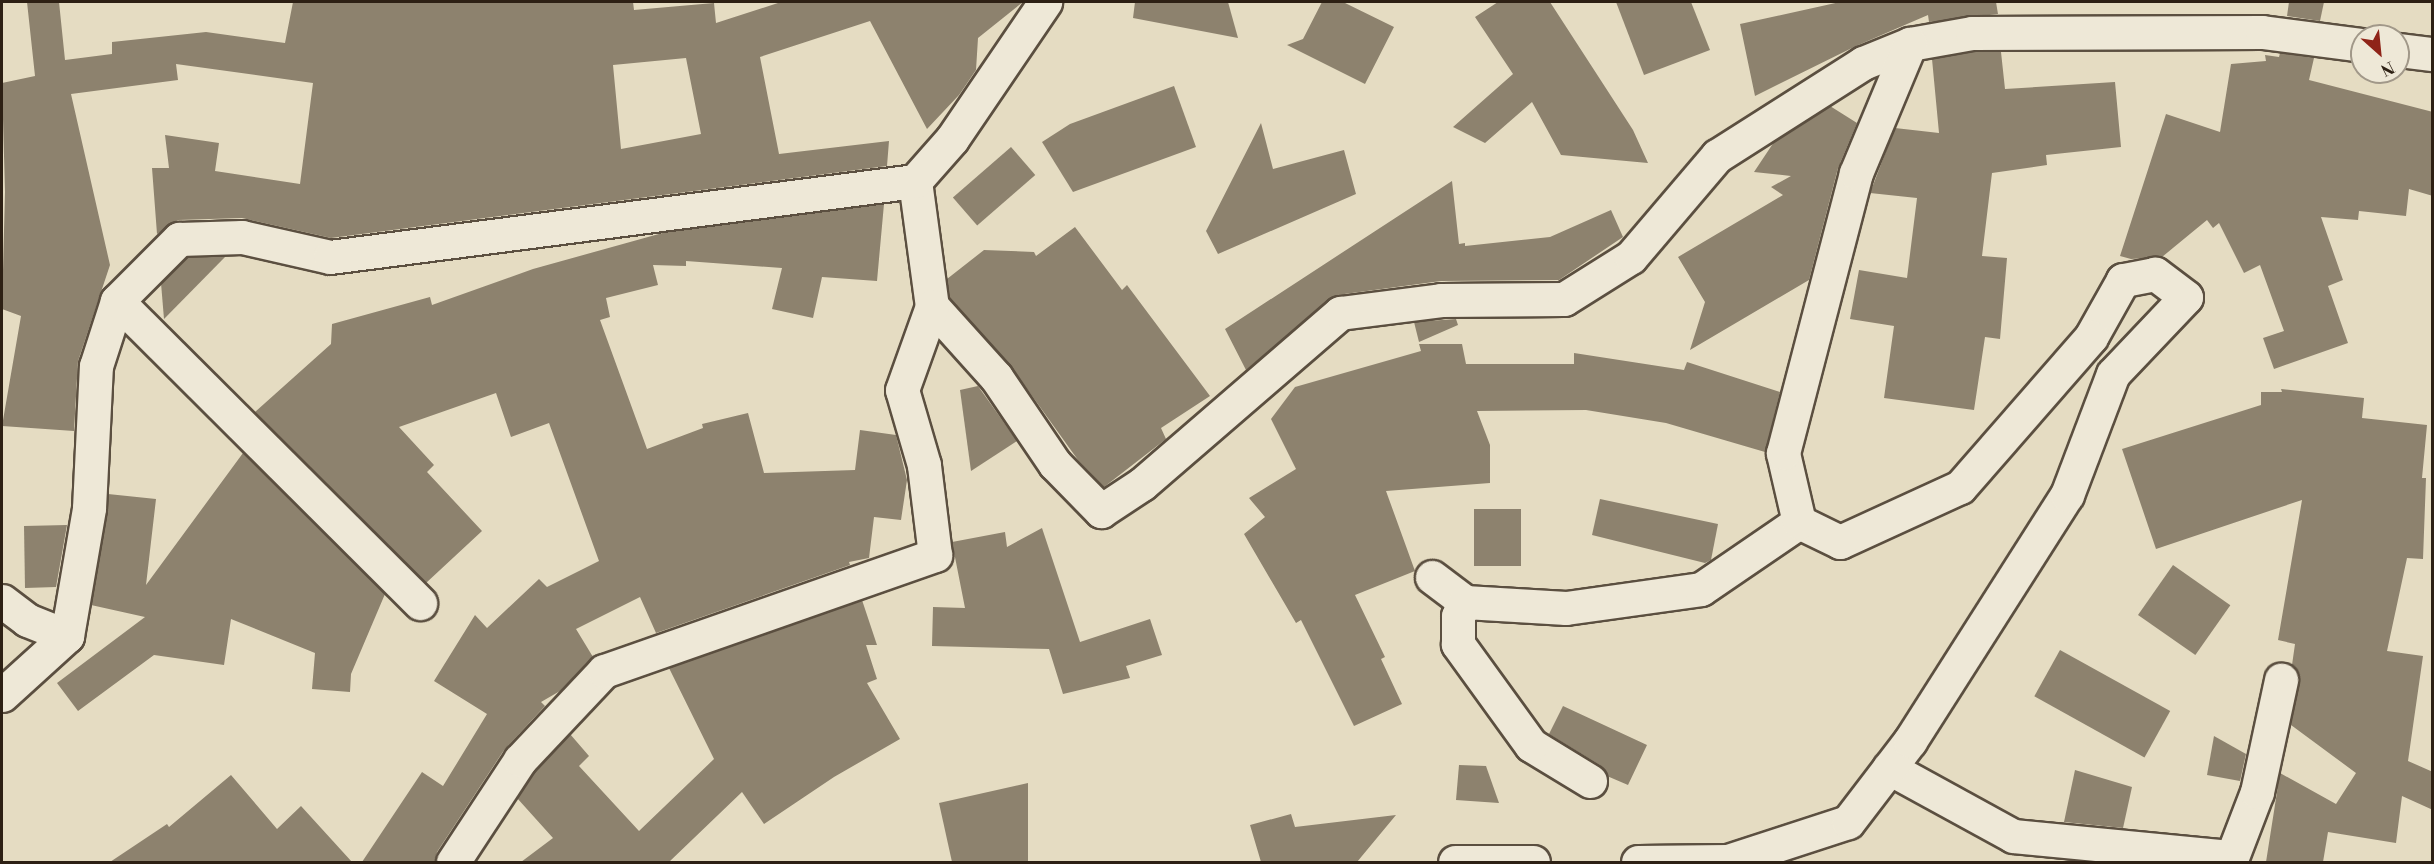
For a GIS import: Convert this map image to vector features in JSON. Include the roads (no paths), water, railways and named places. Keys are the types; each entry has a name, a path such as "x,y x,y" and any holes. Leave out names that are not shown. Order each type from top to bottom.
{"street":[{"path":"2,695 67,636 89,508 96,366 117,301 179,239 242,237 330,257 915,181 952,139 1045,2"},
{"path":"932,306 996,377 1054,464 1101,511 1142,484 1340,313 1441,300 1564,299 1630,257 1717,156 1863,63 1910,44 1972,33 2262,32 2350,43"},
{"path":"1638,862 1728,861 1848,822 1889,768 2067,495 2113,374 2186,297 2155,274 2123,280 2091,337 1960,487 1840,542 1800,522 1783,453 1856,173 1910,44"},
{"path":"2410,51 2433,54"},
{"path":"453,862 520,760 604,671 935,555 924,465 902,390 932,306 915,181"},
{"path":"117,301 420,603"},
{"path":"1432,577 1465,602 1566,608 1701,589 1800,522"},
{"path":"2,601 27,620 67,636"},
{"path":"1465,602 1458,616 1458,644 1531,745 1590,781"},
{"path":"1889,768 2013,836 2232,857 2257,792 2281,680"},
{"path":"1455,862 1533,862"}]}
